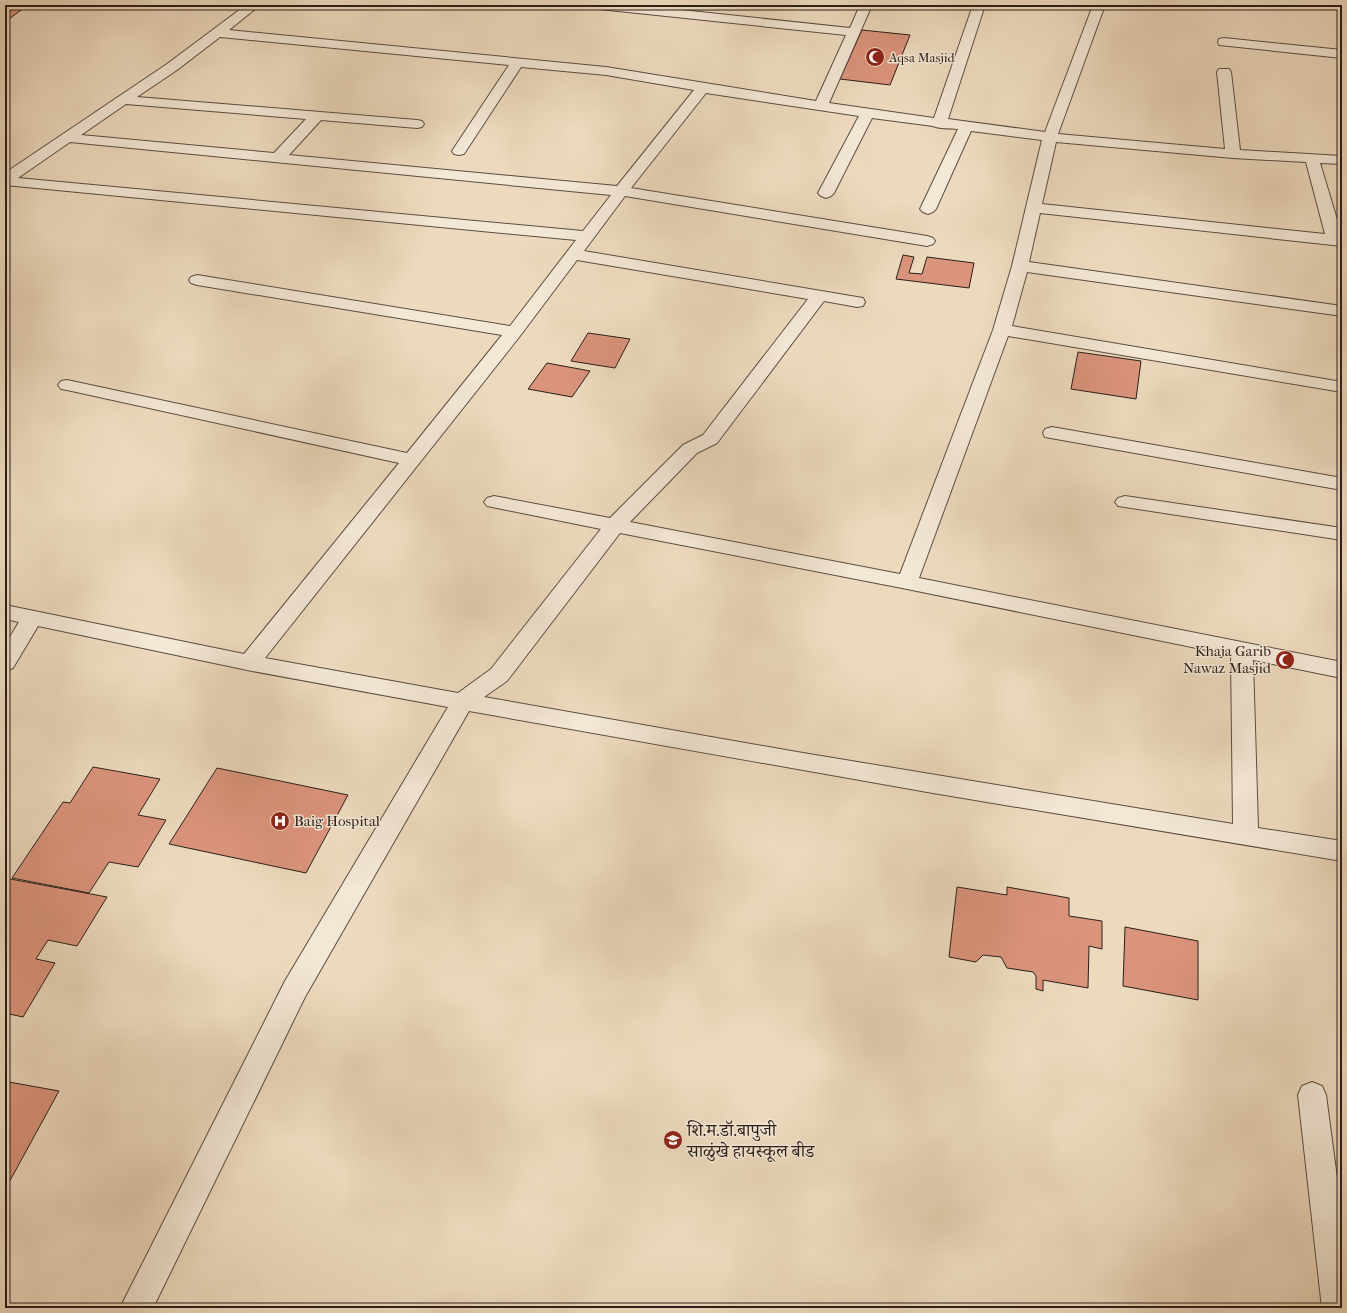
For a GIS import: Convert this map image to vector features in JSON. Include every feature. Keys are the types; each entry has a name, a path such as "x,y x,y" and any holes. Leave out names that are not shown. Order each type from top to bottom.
{"street":[{"path":"5,180 172,67 254,5"},
{"path":"599,5 854,32"},
{"path":"821,106 866,5"},
{"path":"939,124 979,5"},
{"path":"907,582 1002,330 1020,266 1050,138 1099,5"},
{"path":"217,33 606,71 703,88 939,124 1050,138 1232,154 1342,160"},
{"path":"1224,42 1342,54"},
{"path":"459,151 518,62"},
{"path":"1224,72 1232,154"},
{"path":"250,662 514,332 620,191 703,88"},
{"path":"124,100 417,124"},
{"path":"826,193 867,113"},
{"path":"278,158 317,116"},
{"path":"928,209 966,127"},
{"path":"68,138 620,191 928,241"},
{"path":"1033,208 1338,241 1312,159"},
{"path":"5,180 586,236"},
{"path":"573,254 857,302"},
{"path":"1020,266 1342,311"},
{"path":"197,280 514,332"},
{"path":"136,1308 295,989 463,701 499,675 616,524 690,449 710,439 819,296"},
{"path":"1002,330 1342,387"},
{"path":"67,385 411,460"},
{"path":"1052,433 1342,484"},
{"path":"494,502 616,524 1342,670"},
{"path":"1125,502 1342,534"},
{"path":"5,612 250,662 666,738 1342,851"},
{"path":"5,663 32,618"},
{"path":"1242,649 1246,836"},
{"path":"1312,1094 1338,1308"}],"building":[{"path":"5,5 28,5 9,19 5,19"},
{"name":"Aqsa Masjid","path":"862,30 910,35 890,85 840,79"},
{"path":"903,255 914,257 909,273 922,274 927,257 974,263 969,288 896,279"},
{"path":"588,333 630,339 615,368 571,361"},
{"path":"1078,352 1141,361 1136,399 1071,389"},
{"path":"547,363 590,371 572,397 528,389"},
{"path":"93,767 160,779 138,815 166,820 138,867 109,862 89,893 12,878 63,802 70,803"},
{"path":"217,768 348,795 306,873 169,844"},
{"path":"5,878 107,897 77,946 48,940 36,959 55,963 23,1017 5,1013"},
{"path":"957,887 1007,895 1007,887 1069,898 1069,916 1102,921 1102,949 1089,946 1088,988 1043,980 1043,991 1036,989 1036,976 1033,972 1007,968 1001,957 983,955 976,962 949,957"},
{"path":"1125,927 1198,941 1198,1000 1123,986"},
{"path":"9,1082 59,1091 7,1186 5,1186 5,1089"}],"place":[{"name":"Aqsa Masjid","path":"875,57"},
{"name":"Khaja Garib Nawaz Masjid","path":"1285,660"},
{"name":"Baig Hospital","path":"280,821"},
{"name":"शि.म.डॉ.बापुजी साळुंखे हायस्कूल बीड","path":"673,1140"}]}
